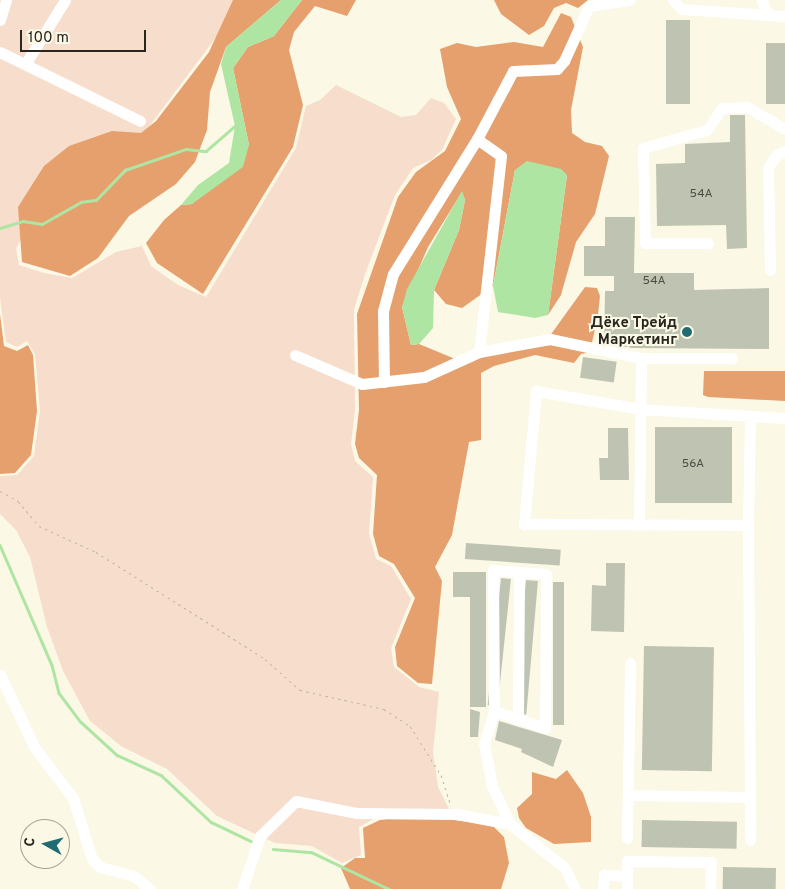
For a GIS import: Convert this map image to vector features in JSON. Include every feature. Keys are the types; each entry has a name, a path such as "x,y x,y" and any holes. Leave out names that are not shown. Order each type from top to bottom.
{"lane":[{"path":"0,20 6,0"},
{"path":"26,63 65,0"},
{"path":"384,382 383,311 394,274 477,139 514,71 557,69 564,61 589,6 630,0"},
{"path":"673,0 681,9 705,5 785,16"},
{"path":"762,0 767,15"},
{"path":"0,52 26,63 140,121"},
{"path":"708,242 645,243 643,148 708,130 722,108 747,107 785,129"},
{"path":"477,139 501,156 479,352"},
{"path":"770,270 768,168 776,155 785,152"},
{"path":"295,355 362,384 424,377 479,352 550,339 641,358 732,358"},
{"path":"639,525 641,358"},
{"path":"748,525 524,524 536,391 640,409 750,418 785,418"},
{"path":"750,418 748,525 750,840"},
{"path":"494,711 545,728 546,574 493,570 494,711 484,743 487,767 510,824"},
{"path":"518,719 519,572"},
{"path":"627,838 630,662"},
{"path":"0,675 34,748 73,798 85,826 92,859 100,867 134,876 150,889"},
{"path":"628,795 750,797"},
{"path":"242,889 260,836 296,801 356,813 457,814 510,824 565,868 575,889"},
{"path":"627,889 627,862 711,862 710,889"},
{"path":"603,889 604,875 627,876"}],"path":[{"path":"0,492 18,501 39,526 112,562 265,659 300,690 384,709 410,726 441,775 457,814"}],"shaded area":[{"path":"0,0 244,0 148,128 25,233 16,248 19,265 44,273 72,278 116,252 142,246 151,266 178,285 206,297 296,148 306,106 320,100 336,85 401,117 416,115 431,98 444,103 456,119 442,150 431,160 413,168 395,195 365,274 354,310 355,410 351,444 355,461 373,477 369,533 376,559 391,566 411,599 391,648 394,667 419,687 439,692 433,752 438,787 449,809 379,816 359,827 361,855 342,863 312,846 275,843 217,816 167,769 121,746 90,721 63,671 47,627 30,557 16,530 0,514 0,476 17,475 34,456 40,411 35,354 27,341 17,347 6,342 0,298"},
{"path":"233,0 281,0 226,47 210,92 207,130 195,162 176,184 129,216 98,258 70,276 22,262 18,207 44,166 69,146 112,131 141,133 156,121 209,52"},
{"path":"281,0 302,0 274,36 248,47 233,68 249,145 243,167 192,204 181,205 198,185 229,163 235,126 221,64 226,47"},
{"path":"302,0 356,0 347,16 315,6 294,32 289,50 303,105 293,147 203,294 157,263 146,243 164,220 181,205 192,204 249,145 233,68 248,47 274,36"},
{"path":"494,0 588,0 578,8 566,3 554,8 544,26 529,35 501,14"},
{"path":"561,13 571,17 583,47 571,110 572,133 585,142 602,146 609,156 595,214 576,242 561,295 548,315 567,175 515,170 493,286 462,308 446,304 434,290 459,230 465,200 462,192 428,247 402,307 411,345 419,344 465,363 486,355 544,344 585,287 597,288 600,296 598,315 590,352 581,354 574,363 535,355 494,366 481,373 481,440 469,442 452,535 435,567 442,581 432,684 418,683 397,666 395,647 415,598 394,564 379,556 373,534 377,475 359,458 355,444 359,410 357,314 398,197 416,172 445,151 461,119 447,87 440,49 457,43 476,47 514,42 543,47"},
{"path":"527,161 561,169 567,175 548,315 535,318 498,312 493,286 515,170"},
{"path":"462,191 465,200 459,230 434,290 433,328 419,344 411,345 402,307 407,289"},
{"path":"0,314 4,346 17,351 28,345 33,355 37,411 31,455 15,473 0,474"},
{"path":"704,371 785,371 785,401 708,397 703,395"},
{"path":"567,770 583,793 591,817 591,842 554,844 526,828 519,818 517,808 532,794 532,772 556,779"},
{"path":"415,815 492,825 504,837 509,863 501,889 350,889 341,868 355,858 365,858 363,828 380,820"}],"building":[{"path":"666,20 690,20 690,104 666,104"},
{"path":"766,43 785,43 785,104 766,104"},
{"path":"730,115 745,115 747,248 727,249 726,225 657,226 656,164 685,163 685,144 730,142"},
{"path":"605,217 635,217 634,273 694,273 694,290 769,288 769,349 632,348 604,343 605,291 614,291 614,276 584,276 584,246 605,246"},
{"path":"583,357 617,362 614,383 580,378"},
{"path":"655,427 732,427 732,503 655,503"},
{"path":"608,428 628,428 629,480 600,480 599,458 608,458"},
{"path":"466,543 561,550 560,566 465,559"},
{"path":"606,563 625,563 624,632 591,631 592,585 606,586"},
{"path":"453,572 486,572 486,707 470,707 470,597 453,597"},
{"path":"501,578 511,579 498,706 488,705"},
{"path":"526,580 538,581 526,715 514,713"},
{"path":"553,582 564,582 564,725 553,725"},
{"path":"644,646 714,647 712,771 642,770"},
{"path":"470,709 480,712 478,737 470,737"},
{"path":"499,721 562,740 553,767 521,752 522,749 495,740"},
{"path":"642,820 737,822 737,849 642,847"},
{"path":"723,867 776,868 776,889 723,889"}],"waterway":[{"path":"0,228 23,221 42,224 81,202 96,200 125,170 186,149 206,151 235,126"},
{"path":"0,545 52,665 59,693 81,722 117,755 161,775 211,822 251,841"},
{"path":"273,849 311,852 389,889"}],"place":[{"name":"Дёке Трейд Маркетинг","path":"687,332"}]}
